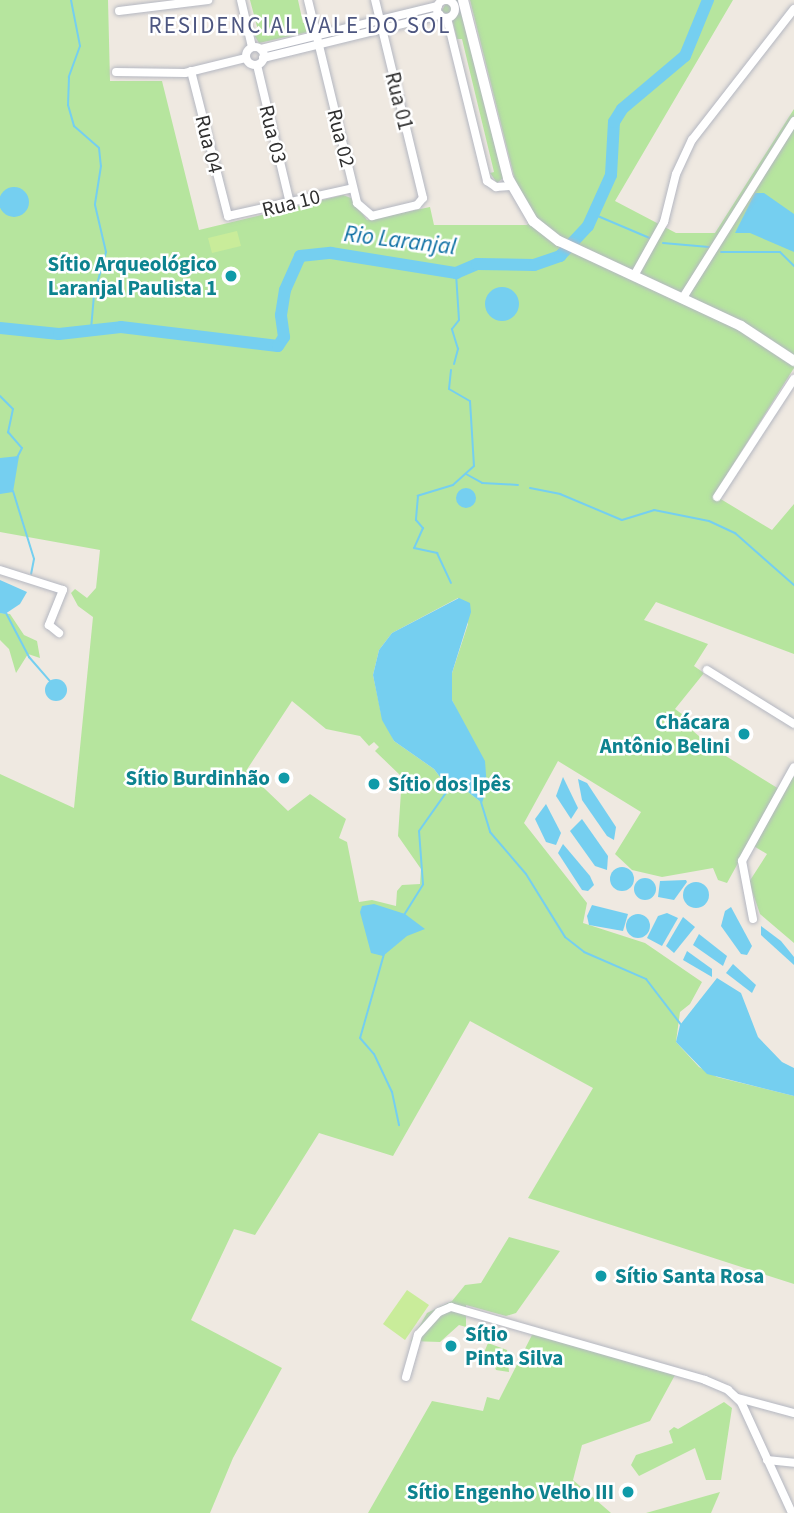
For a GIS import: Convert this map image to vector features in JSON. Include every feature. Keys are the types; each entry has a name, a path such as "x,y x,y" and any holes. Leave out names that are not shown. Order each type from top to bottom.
{"main road":[{"path":"463,0 510,186 533,221 559,241 684,296 741,326 794,361"}],"street":[{"path":"119,11 208,0"},
{"name":"Rua 03","path":"241,0 258,55 290,203"},
{"name":"Rua 02","path":"308,0 358,206 368,216 422,201"},
{"name":"Rua 01","path":"375,0 422,201"},
{"path":"116,72 191,71 381,25 443,7"},
{"path":"443,7 470,26"},
{"path":"443,7 487,181 496,187 510,186"},
{"path":"635,274 664,222 676,174 692,140 794,9"},
{"name":"Rua 04","path":"191,71 228,216"},
{"path":"684,296 794,121"},
{"name":"Rua 10","path":"228,216 353,188"},
{"path":"717,497 794,379"},
{"path":"0,570 63,590 49,625 59,632"},
{"path":"707,670 794,724"},
{"path":"753,919 742,860 794,767"},
{"path":"406,1377 418,1335 439,1312 451,1307 678,1371 738,1398 794,1413"},
{"path":"738,1398 792,1513"},
{"path":"767,1460 789,1462"},
{"path":"775,1478 789,1462"}],"green space":[{"path":"0,0 108,0 110,81 162,81 199,230 343,195 351,198 367,220 430,207 434,225 527,225 535,217 516,184 470,0 733,0 615,201 676,233 715,233 794,109 794,368 714,495 772,530 794,504 794,654 656,602 644,620 708,644 694,666 704,673 675,709 697,725 693,731 713,748 779,789 727,883 718,880 713,868 662,877 632,870 615,854 641,812 558,761 524,823 587,903 583,923 645,943 702,982 690,1004 680,1012 676,1042 699,1067 717,1077 794,1096 794,1284 528,1198 593,1088 470,1021 393,1156 319,1133 255,1235 234,1229 191,1320 282,1368 233,1458 210,1513 0,1513 0,774 74,808 93,617 78,606 71,593 75,589 87,598 96,588 100,550 0,532","holes":["458,598 468,624 452,673 452,700 464,725 481,802 468,792 449,789 434,769 394,741 381,713 373,675 379,650 392,633","292,701 326,729 360,736 369,746 374,742 379,747 375,751 402,777 398,836 421,869 420,884 402,885 397,891 396,906 372,900 359,902 347,842 339,838 346,819 310,794 288,811 246,771"]},
{"path":"250,0 298,0 303,23 308,22 308,32 259,43 254,35 259,34"},
{"path":"448,0 459,0 503,178 497,183 490,173 494,172 462,39 457,39 451,14 441,12"},
{"path":"237,231 241,246 212,253 208,238"},
{"path":"0,613 10,614 24,635 37,641 40,658 28,654 16,673 9,649 0,640"},
{"path":"791,777 794,777 794,943 760,914 749,882 767,854 752,845"},
{"path":"509,1237 560,1251 516,1313 506,1316 466,1305 466,1327 459,1325 440,1342 411,1341 427,1313 452,1301 465,1285 481,1283"},
{"path":"407,1290 429,1305 405,1340 383,1324"},
{"path":"533,1333 675,1375 650,1421 582,1445 573,1480 611,1513 368,1513 432,1401 483,1411 487,1397 499,1400"},
{"path":"488,1343 507,1350 509,1372 496,1370 492,1359 483,1355"},
{"path":"724,1402 732,1408 721,1480 706,1480 695,1448 639,1476 631,1465 636,1455 673,1443 669,1431 674,1427 678,1429"},
{"path":"720,1492 711,1513 646,1513"}],"water":[{"path":"14,187 25,191 29,202 25,213 14,217 3,213 -1,202 3,191"},
{"path":"755,193 764,193 794,214 794,252 750,233 735,233"},
{"path":"502,287 514,292 519,304 514,316 502,321 490,316 485,304 490,292"},
{"path":"19,456 13,492 0,494 0,458"},
{"path":"466,488 473,491 476,498 473,505 466,508 459,505 456,498 459,491"},
{"path":"0,580 27,592 20,604 5,614 0,613"},
{"path":"459,598 470,603 471,612 452,673 452,700 485,761 487,788 482,803 468,792 449,789 434,769 394,741 382,720 373,675 379,650 392,633"},
{"path":"56,679 66,686 67,690 60,700 56,701 46,694 45,690 52,680"},
{"path":"563,777 578,808 571,819 556,796"},
{"path":"578,779 587,783 616,827 614,840 607,836 582,800"},
{"path":"546,804 561,833 556,845 546,842 535,819"},
{"path":"582,819 608,856 607,870 595,866 570,831"},
{"path":"563,844 590,876 594,885 588,891 582,890 558,853"},
{"path":"622,867 633,874 634,879 627,890 622,891 611,884 610,879 617,868"},
{"path":"641,878 649,878 656,885 656,893 649,900 641,900 634,893 634,885"},
{"path":"660,881 687,882 674,900 658,897"},
{"path":"696,882 705,886 709,895 705,904 696,908 687,904 683,895 687,886"},
{"path":"374,904 405,914 425,929 407,936 383,956 371,953 360,912 362,906"},
{"path":"592,905 628,914 623,931 589,925 587,916"},
{"path":"731,907 752,946 747,955 741,954 721,926 725,911"},
{"path":"667,913 678,918 662,946 647,938 658,916"},
{"path":"638,914 646,918 650,926 646,934 638,938 630,934 626,926 630,918"},
{"path":"683,917 695,927 674,953 666,946"},
{"path":"761,926 781,941 794,957 794,965 761,935"},
{"path":"699,934 727,956 723,966 693,945"},
{"path":"687,951 712,969 712,977 683,960"},
{"path":"733,964 756,985 752,993 726,973"},
{"path":"717,978 741,993 758,1037 782,1062 794,1068 794,1096 707,1074 676,1042 680,1025"}],"waterway":[{"path":"71,0 80,46 69,77 68,105 74,126 99,148 101,166 95,205 106,252 94,295 91,331"},
{"name":"Rio Laranjal","path":"0,328 59,334 121,327 278,346 284,337 281,315 285,290 300,256 331,253 456,273 477,264 534,265 560,256 588,226 611,175 614,122 622,109 685,56 708,0"},
{"path":"593,214 652,239"},
{"path":"663,243 709,247"},
{"path":"721,252 780,252 794,266"},
{"path":"454,364 458,349 452,329 459,320 456,273"},
{"path":"451,370 449,389 470,401 474,466 453,485 418,496 416,520 423,528 414,548 437,553 451,583"},
{"path":"0,396 13,409 8,432 22,448 17,458"},
{"path":"466,474 482,483 518,485"},
{"path":"530,488 560,494 622,520 654,510 709,521 735,533 794,585"},
{"path":"13,491 34,559 31,574"},
{"path":"6,613 29,657 51,682"},
{"path":"404,915 423,884 419,831 450,787"},
{"path":"481,802 490,832 526,874 565,937 584,952 646,979 682,1026"},
{"path":"384,954 360,1038 374,1054 392,1092 399,1125"}],"place":[{"name":"Sítio Arqueológico Laranjal Paulista 1","path":"231,276"},
{"name":"Chácara Antônio Belini","path":"744,734"},
{"name":"Sítio Burdinhão","path":"284,778"},
{"name":"Sítio dos Ipês","path":"374,784"},
{"name":"Sítio Santa Rosa","path":"601,1276"},
{"name":"Sítio Pinta Silva","path":"451,1346"},
{"name":"Sítio Engenho Velho III","path":"628,1492"}],"district":[{"name":"RESIDENCIAL VALE DO SOL","path":"300,26"}]}
